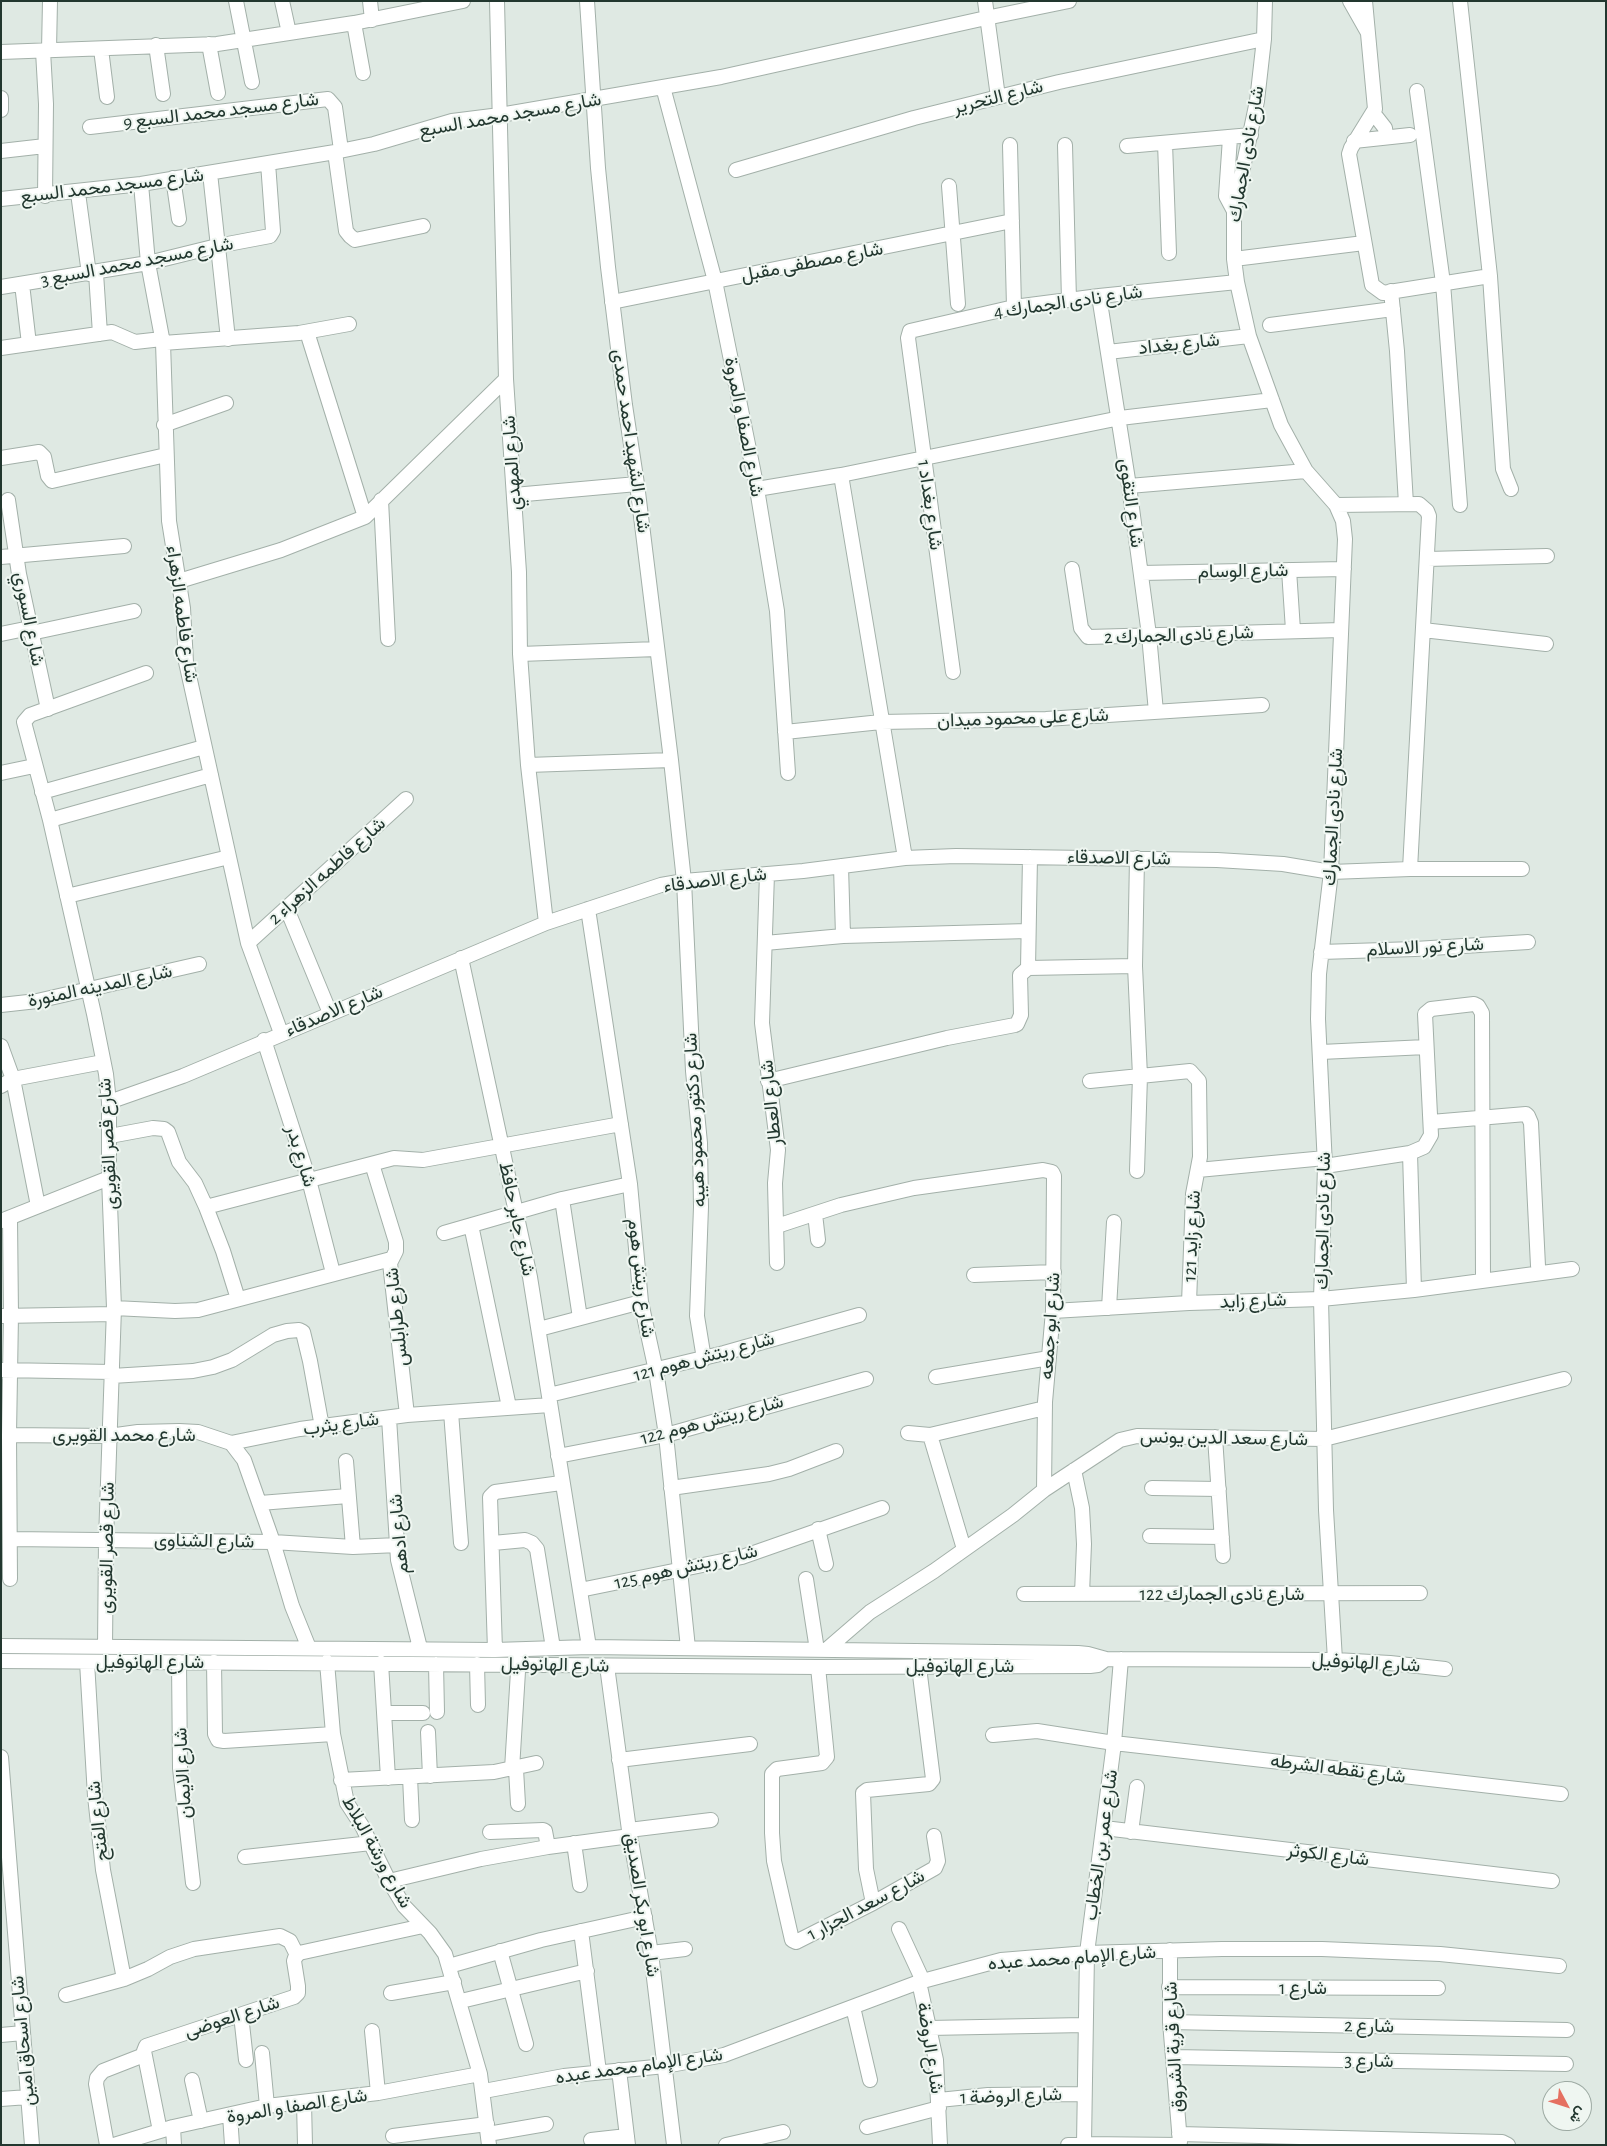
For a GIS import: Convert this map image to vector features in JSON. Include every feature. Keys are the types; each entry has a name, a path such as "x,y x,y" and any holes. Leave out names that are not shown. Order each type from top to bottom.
{"street":[{"path":"45,196 46,51 50,1"},
{"path":"236,1 252,82"},
{"path":"282,1 289,33"},
{"path":"370,1 372,20"},
{"path":"1,52 210,44 372,20 463,1"},
{"name":"شارع المهدي","path":"497,1 506,379 519,572 520,654 528,765 546,922"},
{"name":"شارع الشهيد احمد حمدى","path":"587,1 593,100 608,267 624,405 637,484 684,881"},
{"path":"985,1 998,97"},
{"name":"شارع مسجد محمد السبع","path":"1,200 78,193 141,184 338,151 374,144 452,122 593,100 721,77 1069,1"},
{"name":"شارع نادى الجمارك","path":"1265,1 1264,39 1257,101 1234,211 1234,259 1237,282 1249,336 1285,433 1306,470 1336,505 1343,521 1345,539 1331,872 1321,952 1318,1019 1325,1162 1321,1298 1324,1439 1330,1593 1335,1660"},
{"path":"1350,1 1359,20 1369,34"},
{"path":"1365,1 1375,105 1374,114 1354,141 1349,154 1372,285 1383,292 1490,276"},
{"path":"1460,1 1490,276 1503,469 1511,488"},
{"path":"354,23 363,73"},
{"name":"شارع التحرير","path":"736,170 914,118 998,97 1264,39"},
{"path":"210,44 218,93"},
{"path":"156,45 162,94"},
{"path":"100,49 107,97"},
{"name":"شارع الصفا و المروة","path":"663,87 714,281 757,490 777,611 788,773"},
{"path":"1417,91 1443,283 1460,506"},
{"path":"1,98 1,110"},
{"name":"شارع مسجد محمد السبع 9","path":"90,127 328,99 335,107 338,151"},
{"path":"1374,114 1385,128 1386,137"},
{"path":"1127,146 1251,135"},
{"path":"1354,141 1410,135"},
{"path":"1230,138 1226,196 1234,211"},
{"path":"1165,143 1169,253"},
{"path":"1010,144 1014,307"},
{"path":"1065,144 1069,300"},
{"path":"1,151 45,146"},
{"path":"338,151 346,231 350,236 355,240 423,226"},
{"name":"شارع مسجد محمد السبع 3","path":"1,288 148,263 272,234 268,163"},
{"path":"210,173 228,339"},
{"path":"173,178 179,219"},
{"name":"شارع فاطمه الزهراء","path":"141,184 148,263 162,341 169,521 183,608 186,662 248,943 281,1033"},
{"path":"948,186 958,304"},
{"path":"78,193 93,273 100,334"},
{"name":"شارع مصطفى مقبل","path":"612,302 1012,221"},
{"path":"1234,259 1364,243"},
{"name":"شارع نادى الجمارك 4","path":"908,338 908,334 914,329 1014,307 1237,282"},
{"path":"22,284 29,344"},
{"path":"1391,291 1406,504"},
{"name":"شارع التقوى","path":"1099,296 1120,418 1149,635 1156,712"},
{"path":"1270,325 1393,309"},
{"path":"1,348 100,334 117,333 135,342 228,339 307,332 348,324"},
{"path":"307,332 365,517"},
{"name":"شارع بغداد","path":"1108,352 1249,336"},
{"name":"شارع بغداد 1","path":"908,338 953,672"},
{"path":"179,581 280,550 365,517 506,379"},
{"path":"757,490 841,475 1120,418 1272,400"},
{"path":"164,425 226,403"},
{"path":"1,458 39,452 44,457 48,476 52,481 166,455"},
{"path":"1129,486 1306,470"},
{"path":"841,475 905,858"},
{"path":"514,495 637,484"},
{"name":"شارع السوري","path":"8,500 18,555 19,574 48,709"},
{"path":"381,500 388,639"},
{"path":"1336,505 1419,504 1428,511 1410,869"},
{"path":"1,557 124,546"},
{"path":"1426,559 1547,556"},
{"name":"شارع نادى الجمارك 2","path":"1072,569 1083,634 1094,638 1293,630 1341,630"},
{"name":"شارع الوسام","path":"1141,573 1344,569"},
{"path":"1289,570 1293,630"},
{"path":"1,634 30,631 134,611"},
{"path":"1423,630 1546,644"},
{"path":"520,654 657,649"},
{"name":"شارع قصر القويرى","path":"105,1647 106,1540 114,1311 109,1178 109,1102 88,988 50,820 34,766 24,722 30,715 146,673"},
{"name":"شارع على محمود ميدان","path":"785,732 881,722 1046,719 1262,705"},
{"path":"42,792 204,746"},
{"path":"528,765 671,760"},
{"path":"1,773 34,766"},
{"path":"50,820 211,775"},
{"name":"شارع فاطمه الزهراء 2","path":"248,943 406,799"},
{"name":"شارع الاصدقاء","path":"109,1102 183,1076 264,1040 546,922 661,885 684,881 767,874 905,858 956,856 1137,858 1283,864 1331,872 1410,869 1522,869"},
{"path":"67,896 229,857"},
{"path":"1028,968 1030,857"},
{"path":"1137,858 1134,966 1140,1076 1137,1170"},
{"path":"841,866 843,936"},
{"name":"شارع العطار","path":"767,874 762,1023 778,1150 775,1183 778,1263"},
{"name":"شارع دكتور محمود هيبه","path":"684,881 693,1071 700,1143 701,1207 697,1316 704,1359"},
{"path":"287,908 330,1014"},
{"name":"شارع ريتش هوم","path":"588,909 630,1184 641,1302 656,1371 666,1435 688,1648"},
{"path":"765,943 843,936 1028,930"},
{"name":"شارع نور الاسلام","path":"1321,952 1415,949 1528,942"},
{"name":"شارع جابر حافظ","path":"462,958 539,1329 561,1482 589,1647"},
{"name":"شارع المدينه المنورة","path":"1,1005 37,1001 199,964"},
{"path":"768,1081 947,1038 1015,1025 1021,1016 1020,975 1028,968 1134,966"},
{"path":"1198,1170 1325,1162 1410,1153 1424,1147 1431,1134 1425,1014 1427,1011 1474,1004 1481,1009 1484,1281"},
{"name":"شارع بدر","path":"264,1040 309,1180 333,1273"},
{"path":"1321,1052 1426,1047"},
{"path":"2,1050 7,1083 38,1206"},
{"path":"7,1083 103,1062"},
{"name":"شارع زايد 121","path":"1140,1076 1190,1071 1197,1076 1199,1081 1200,1157 1193,1194 1189,1303"},
{"path":"1090,1081 1140,1076"},
{"path":"1431,1122 1526,1114 1530,1118 1538,1266"},
{"path":"206,1207 394,1158 423,1160 502,1144 621,1124"},
{"path":"110,1136 153,1128 164,1129 171,1137 179,1162 195,1183 206,1207 223,1251 238,1299"},
{"path":"1410,1153 1414,1290"},
{"name":"شارع طرابلس","path":"372,1164 396,1242 396,1250 390,1263 407,1415"},
{"name":"شارع ابو جمعه","path":"815,1214 914,1188 1043,1170 1052,1172 1054,1176 1054,1272 1053,1311 1045,1408 1044,1490"},
{"path":"10,1579 9,1435 5,1370 5,1220 109,1178"},
{"path":"444,1233 562,1199 630,1184"},
{"path":"562,1199 580,1318"},
{"path":"777,1226 815,1214 818,1240"},
{"path":"1109,1308 1114,1222"},
{"path":"471,1225 509,1407"},
{"path":"6,1316 114,1311 175,1312 198,1310 391,1259"},
{"name":"شارع زايد","path":"1053,1311 1321,1298 1414,1290 1572,1269"},
{"path":"974,1275 1054,1272"},
{"path":"539,1329 641,1302"},
{"name":"شارع ريتش هوم 121","path":"549,1400 859,1315"},
{"path":"5,1370 112,1374 193,1371 213,1367 232,1360 273,1335 299,1330 303,1332 310,1361 322,1427"},
{"path":"936,1377 1049,1358"},
{"name":"شارع ريتش هوم 122","path":"558,1456 666,1435 866,1379"},
{"name":"شارع سعد الدين يونس","path":"821,1650 870,1612 934,1571 1013,1515 1044,1490 1120,1440 1128,1437 1324,1439 1564,1379"},
{"name":"شارع يثرب","path":"231,1443 274,1434 407,1415 509,1407 549,1400"},
{"path":"908,1433 930,1435 1045,1408"},
{"path":"451,1412 461,1543"},
{"name":"شارع ادهم","path":"389,1418 398,1560 420,1648"},
{"name":"شارع محمد القويرى","path":"9,1435 109,1436 138,1432 179,1431 198,1432 231,1443"},
{"path":"930,1435 964,1549"},
{"path":"1215,1438 1223,1556"},
{"path":"231,1443 244,1460 273,1542 292,1606 310,1648"},
{"path":"672,1488 769,1474 789,1469 836,1451"},
{"path":"346,1461 353,1547"},
{"path":"1074,1470 1082,1508 1084,1544 1082,1594"},
{"path":"495,1650 490,1497 492,1494 561,1482"},
{"path":"1152,1488 1218,1489"},
{"path":"260,1503 348,1496"},
{"name":"شارع ريتش هوم 125","path":"580,1590 742,1557 882,1508"},
{"path":"818,1529 826,1564"},
{"path":"1150,1536 1222,1537"},
{"name":"شارع الشناوى","path":"10,1539 273,1542 353,1547 398,1545"},
{"path":"493,1543 525,1540 532,1543 537,1549 553,1648"},
{"path":"806,1579 821,1650"},
{"name":"شارع نادى الجمارك 122","path":"1024,1594 1420,1593"},
{"name":"شارع الهانوفيل","path":"1,1646 495,1650 589,1647 1078,1653 1106,1659 1335,1660 1446,1668"},
{"path":"518,1649 514,1769 518,1804"},
{"name":"شارع الهانوفيل","path":"1,1661 818,1667 1090,1666 1098,1665 1106,1659"},
{"name":"شارع عمر بن الخطاب","path":"1084,2145 1084,2025 1087,1953 1104,1828 1122,1659"},
{"name":"شارع الفتح","path":"87,1662 95,1796 103,1870 124,1979"},
{"name":"شارع الايمان","path":"179,1662 180,1768 193,1883"},
{"path":"214,1662 215,1734 218,1740 333,1734"},
{"name":"شارع ورشة البلاط","path":"327,1662 333,1734 347,1803 371,1843 389,1881 404,1906 439,1944 449,1966 484,2091 488,2134"},
{"path":"381,1663 388,1778"},
{"path":"384,1713 430,1713 436,1664"},
{"path":"477,1664 478,1705"},
{"name":"شارع ابو بكر الصديق","path":"607,1666 630,1833 651,1953 674,2145"},
{"path":"873,1903 866,1869 863,1793 867,1790 929,1784 934,1779 919,1666"},
{"name":"شارع سعد الجزار 1","path":"818,1667 827,1757 822,1763 777,1769 772,1774 774,1861 792,1940 794,1942 873,1903 935,1868 938,1861 934,1836"},
{"name":"شارع نقطه الشرطه","path":"994,1735 1037,1731 1114,1743 1561,1794"},
{"path":"428,1732 430,1776"},
{"path":"619,1760 750,1744"},
{"name":"شارع اسحاق امين","path":"1,1757 7,1912 23,2033 32,2145"},
{"path":"341,1780 430,1776 514,1769 536,1763"},
{"path":"410,1777 412,1820"},
{"path":"1130,1832 1137,1788"},
{"path":"389,1881 481,1859 711,1820"},
{"name":"شارع الكوثر","path":"1104,1828 1552,1881"},
{"path":"490,1832 543,1830 548,1847"},
{"path":"245,1857 371,1843"},
{"path":"574,1843 580,1885"},
{"path":"449,1966 500,1951 645,1917"},
{"path":"66,1995 124,1979 181,1952 280,1936 290,1941 297,1955 423,1926"},
{"name":"شارع الروضة","path":"899,1929 921,1982 928,2028 936,2060 940,2145"},
{"path":"581,1931 599,2072"},
{"path":"651,1953 686,1949"},
{"name":"شارع الإمام محمد عبده","path":"484,2091 564,2076 665,2066 730,2053 921,1982 1001,1960 1087,1953 1170,1950 1322,1949 1440,1954 1559,1966"},
{"name":"شارع قرية الشروق","path":"1170,1950 1170,2022 1180,2141"},
{"path":"500,1951 526,2044"},
{"name":"شارع العوضى","path":"144,2055 144,2048 148,2045 294,1997 298,1993 294,1961 297,1955"},
{"path":"460,2002 511,1988 587,1971"},
{"path":"391,1993 454,1982"},
{"name":"شارع 1","path":"1169,1987 1438,1988"},
{"path":"853,2007 870,2080"},
{"path":"241,2015 246,2060"},
{"name":"شارع 2","path":"1170,2022 1567,2030"},
{"path":"928,2028 1084,2025"},
{"path":"372,2031 378,2093"},
{"path":"1,2035 23,2033"},
{"path":"262,2053 267,2106"},
{"path":"106,2145 96,2078 103,2071 144,2055 167,2129 174,2145"},
{"name":"شارع 3","path":"1173,2057 1566,2064"},
{"path":"590,2140 627,2140 619,2070"},
{"name":"شارع الصفا و المروة","path":"114,2145 167,2129 267,2106 378,2093 480,2074"},
{"path":"192,2080 201,2121"},
{"name":"شارع الروضة 1","path":"867,2127 939,2104 988,2095 1084,2094"},
{"path":"1,2099 28,2097"},
{"path":"304,2103 305,2145"},
{"path":"230,2115 232,2145"},
{"path":"393,2136 488,2134 546,2124"},
{"path":"726,2145 783,2132"},
{"path":"1068,2145 1180,2141 1502,2142 1508,2145"}]}
